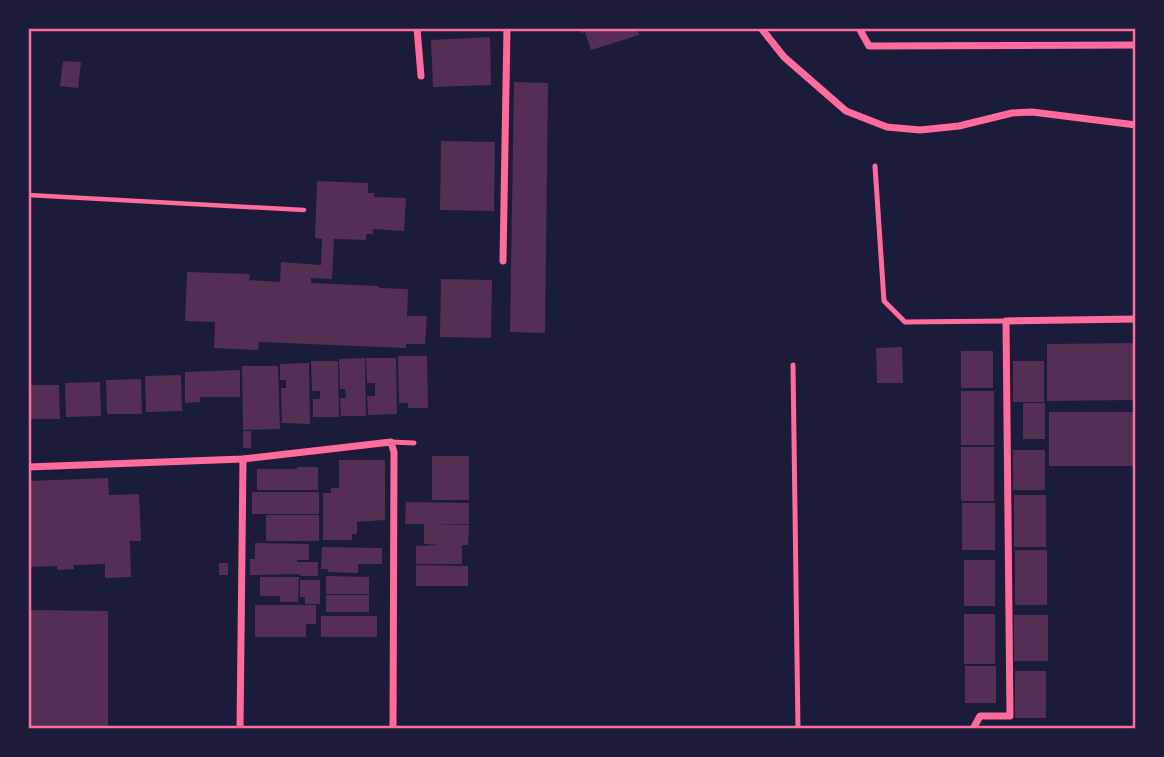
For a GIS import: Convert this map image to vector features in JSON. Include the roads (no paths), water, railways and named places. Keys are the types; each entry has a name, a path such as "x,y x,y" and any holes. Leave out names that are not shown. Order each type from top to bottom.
{"street":[{"path":"417,28 421,76"},
{"path":"503,261 508,28"},
{"path":"761,28 784,57 846,111 887,127 920,130 959,126 1012,113 1032,112 1136,125"},
{"path":"859,28 869,46 1136,45"},
{"path":"973,729 980,716 1010,716 1006,321 1136,319"},
{"path":"28,467 243,459 391,442 394,452 393,729"},
{"path":"240,729 243,459"}],"lane":[{"path":"876,166 884,301 905,322 1006,321"},
{"path":"793,365 798,729"},
{"path":"391,442 414,443"}]}
